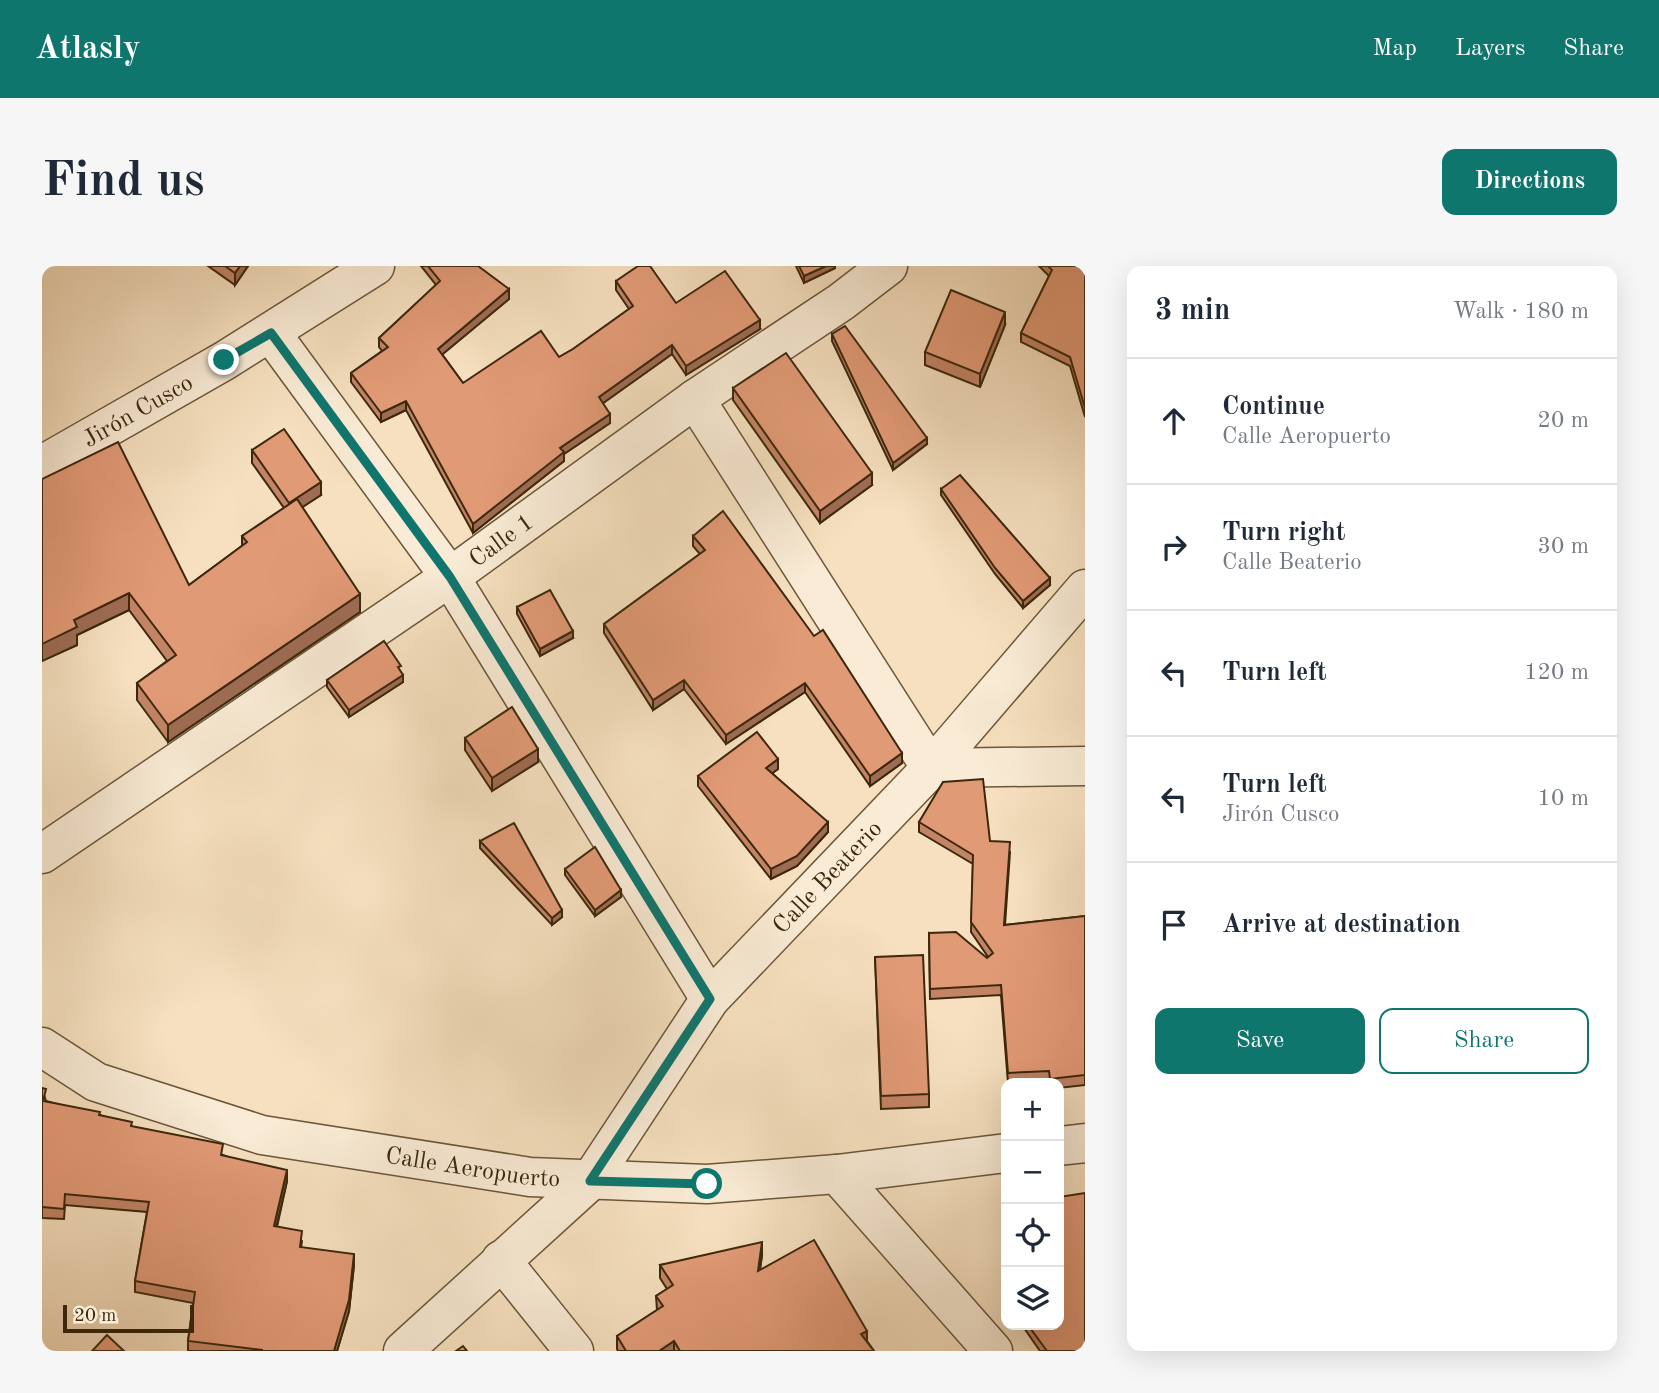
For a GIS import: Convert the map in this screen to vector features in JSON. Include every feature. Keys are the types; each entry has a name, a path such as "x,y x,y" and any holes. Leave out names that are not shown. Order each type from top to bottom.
{"street":[{"name":"Jirón Cusco","path":"42,465 271,333 376,266"},
{"name":"Calle 1","path":"42,854 450,577 695,399 841,302 888,266"},
{"path":"271,333 450,577 710,999"},
{"path":"695,399 931,768 1085,766"},
{"name":"Calle Beaterio","path":"403,1351 501,1259 590,1181 710,999 931,768 1085,589"},
{"name":"Calle Aeropuerto","path":"42,1048 96,1082 262,1135 530,1177 707,1184 837,1174 1001,1154"},
{"path":"1064,1145 1085,1143"},
{"path":"837,1174 993,1351"},
{"path":"501,1259 575,1351"}],"building":[{"path":"225,266 240,266 235,273"},
{"path":"428,266 478,266 509,289 438,349 463,383 541,331 559,357 573,349 633,306 616,281 638,266 650,266 676,303 725,271 760,320 686,366 672,345 599,397 610,414 560,448 564,452 473,524 406,401 381,413 351,373 388,347 379,338 440,281"},
{"path":"799,266 826,266 804,276"},
{"path":"1048,266 1085,266 1085,408 1070,357 1021,333 1052,270"},
{"path":"951,290 1005,312 980,374 925,352"},
{"path":"845,326 927,438 893,463 832,334"},
{"path":"786,353 872,473 820,511 733,388"},
{"path":"284,429 321,482 289,503 252,450"},
{"path":"118,442 189,585 247,542 242,536 297,499 360,594 168,725 137,683 176,655 129,593 74,620 77,627 42,644 42,479"},
{"path":"960,475 1050,578 1023,601 995,568 941,489"},
{"path":"723,511 814,636 823,630 902,753 870,776 805,683 726,735 684,680 653,700 604,624 705,550 693,536"},
{"path":"550,590 573,631 540,649 517,607"},
{"path":"384,641 401,666 398,667 403,675 349,710 327,680"},
{"path":"512,707 538,749 492,778 465,738"},
{"path":"757,732 778,759 766,768 828,822 797,856 771,869 698,776"},
{"path":"983,779 990,841 1010,842 1004,925 1085,916 1085,1075 1050,1078 1049,1071 1008,1073 1001,985 930,989 929,933 956,932 987,958 993,953 971,922 973,855 919,822 943,782"},
{"path":"514,823 562,910 552,918 480,841"},
{"path":"595,847 621,890 595,910 565,869"},
{"path":"923,955 929,1094 881,1096 875,957"},
{"path":"42,1088 46,1089 43,1101 100,1112 99,1115 132,1122 131,1126 223,1144 221,1155 287,1170 274,1226 302,1231 300,1247 354,1254 349,1300 334,1351 262,1351 188,1341 195,1292 135,1281 149,1202 65,1194 64,1209 42,1207"},
{"path":"1085,1193 1085,1351 1047,1351 1032,1330 1064,1330 1064,1196"},
{"path":"814,1240 867,1331 861,1334 874,1351 680,1351 674,1341 659,1351 626,1351 617,1336 663,1306 656,1296 673,1285 660,1265 762,1242 758,1271"},
{"path":"107,1335 124,1351 92,1351"}],"route":[{"path":"224,360 271,333 450,577 710,999 590,1181 707,1184"}]}
